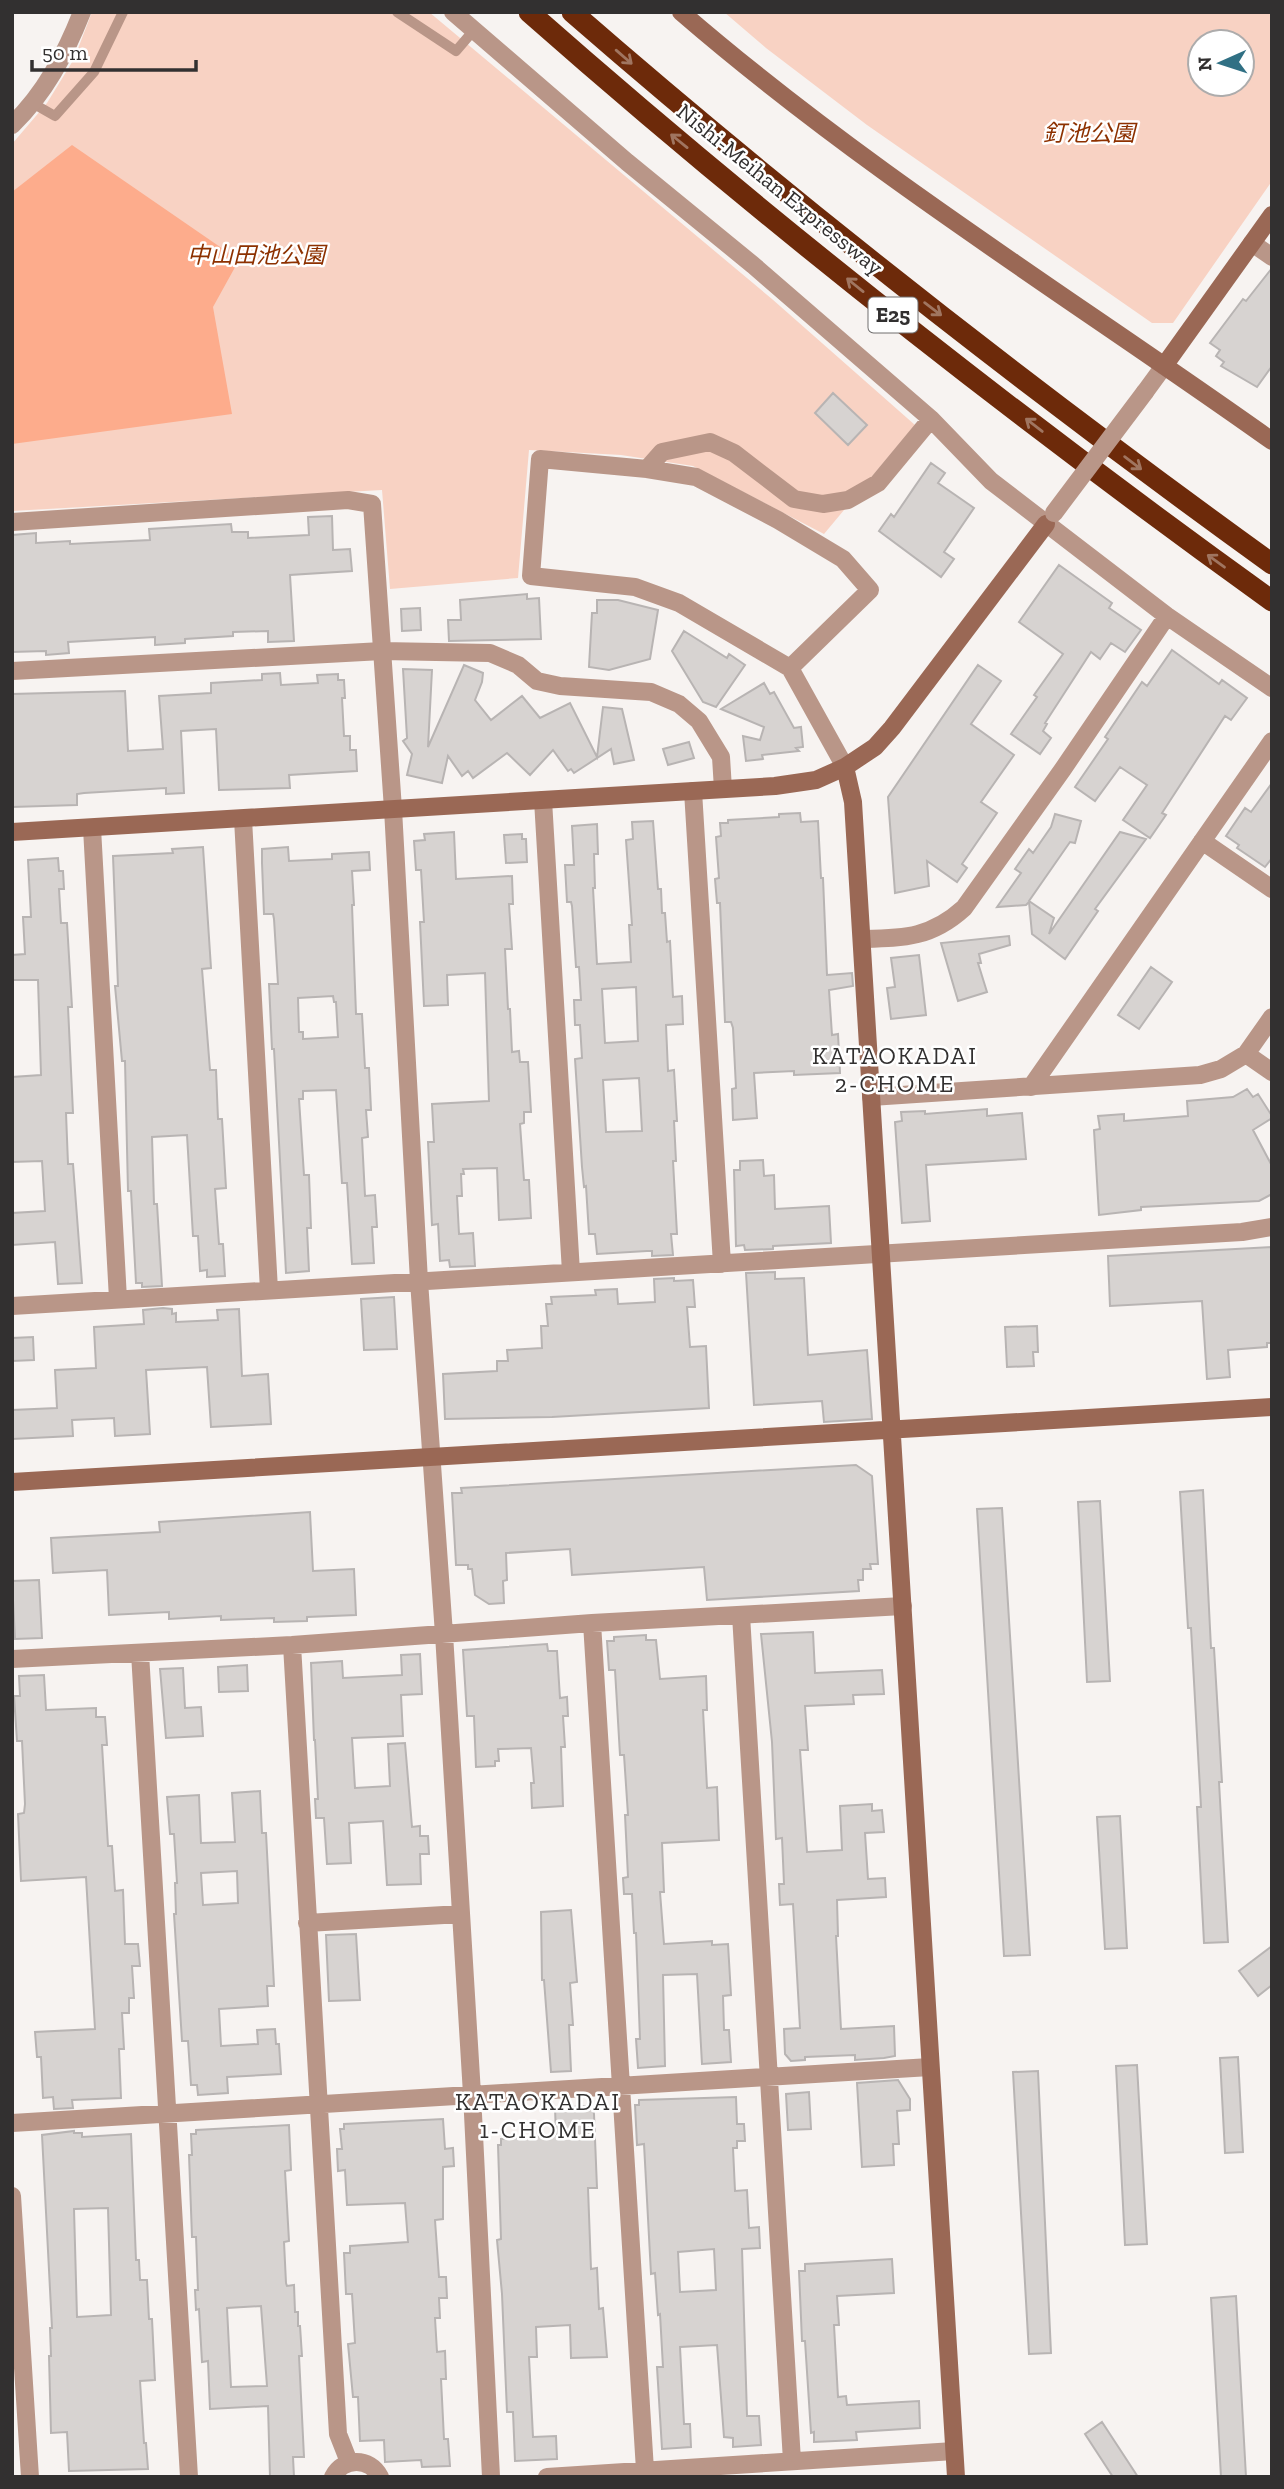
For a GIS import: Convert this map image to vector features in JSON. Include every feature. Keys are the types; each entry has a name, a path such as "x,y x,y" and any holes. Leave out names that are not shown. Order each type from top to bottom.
{"highway":[{"name":"Nishi-Meihan Expressway","path":"529,12 621,93 873,300 1131,499 1272,601"},
{"name":"Nishi-Meihan Expressway","path":"572,12 641,72 893,278 1152,477 1272,564"}],"street":[{"path":"12,125 34,104 67,48 82,12"},
{"path":"453,12 931,419 991,481 1050,519 1167,616 1272,688"},
{"path":"681,12 744,67 853,151 1272,441"},
{"path":"12,832 793,785 816,780 845,767 875,747 892,729 1145,392 1272,215"},
{"path":"1252,243 1272,257"},
{"path":"647,469 662,452 710,442 734,453 794,499 823,504 848,500 878,483 931,419"},
{"path":"790,668 870,590 843,559 778,520 696,477 647,469 540,459 531,576 635,587 679,603 790,668 845,767 853,802 956,2477"},
{"path":"12,522 348,500 372,504 472,2094 491,2477"},
{"path":"862,939 899,938 927,932 964,908 1167,616"},
{"path":"12,671 382,650 490,653 518,665 537,681 560,686 651,692 679,704 699,721 721,757 723,789"},
{"path":"1031,1087 1272,741"},
{"path":"693,791 722,1264"},
{"path":"543,800 570,1272"},
{"path":"243,819 269,1290"},
{"path":"92,828 118,1299"},
{"path":"1202,841 1272,889"},
{"path":"871,1097 1200,1075 1221,1069 1246,1054 1272,1017"},
{"path":"1246,1054 1272,1072"},
{"path":"12,1306 1242,1232 1272,1227"},
{"path":"12,1482 1272,1407"},
{"path":"12,1659 292,1645 592,1623 903,1606"},
{"path":"741,1615 792,2461"},
{"path":"592,1623 645,2470"},
{"path":"292,1645 338,2434 349,2462"},
{"path":"140,1653 190,2477"},
{"path":"307,1923 461,1914"},
{"path":"12,2123 930,2067"},
{"path":"12,2196 30,2477"},
{"path":"547,2477 954,2451"},
{"path":"333,2477 337,2470 349,2462 365,2463 378,2472 380,2477"}],"lane":[{"path":"34,104 55,116 94,72 123,12"},
{"path":"397,12 456,51 474,30"}],"green space":[{"name":"中山田池公園","path":"92,12 429,12 772,299 915,425 824,534 693,466 621,455 529,450 518,578 390,589 382,490 12,511 12,144 47,103 74,59"},
{"name":"釘池公園","path":"724,12 1272,12 1272,181 1173,323 1152,323 867,125 766,48"}],"shaded area":[{"path":"72,145 239,260 213,307 232,414 12,444 12,192"}],"building":[{"path":"1272,268 1272,366 1257,387 1221,366 1224,362 1216,356 1220,350 1210,343 1243,299 1246,301"},
{"path":"833,393 867,425 848,445 815,413"},
{"path":"931,463 945,473 938,483 974,508 944,552 954,559 941,577 879,531 891,514 894,517"},
{"path":"332,516 333,550 350,549 352,571 290,575 294,641 268,642 268,631 233,632 233,636 185,639 185,643 155,645 155,637 68,642 69,653 46,655 46,651 12,652 12,535 36,533 36,543 150,540 149,529 231,524 232,532 248,532 248,538 309,535 308,517"},
{"path":"1059,565 1112,603 1109,608 1141,630 1125,652 1111,643 1100,659 1091,652 1045,723 1047,724 1043,731 1051,738 1040,754 1011,734 1063,654 1019,622"},
{"path":"527,594 527,599 539,598 541,639 449,641 448,620 461,620 460,600"},
{"path":"597,600 618,600 658,610 650,659 609,670 589,667 592,613 597,613"},
{"path":"420,608 421,630 402,631 401,609"},
{"path":"684,631 727,658 729,654 745,665 716,707 703,702 672,651"},
{"path":"1172,650 1219,684 1222,680 1247,698 1231,720 1225,716 1162,813 1166,815 1150,838 1123,820 1147,785 1120,767 1095,801 1075,787 1142,682 1147,686"},
{"path":"464,665 483,673 475,700 491,720 522,696 540,718 570,703 597,757 603,707 622,709 634,760 614,764 611,749 574,773 571,769 568,771 553,750 530,775 507,753 473,778 468,771 462,776 448,756 442,783 407,775 412,754 403,741 407,738 403,669 432,670 428,747"},
{"path":"978,665 1001,681 971,724 1014,755 981,802 997,813 962,864 967,868 957,882 927,861 929,886 895,893 888,797"},
{"path":"280,673 281,685 318,683 317,675 338,674 338,680 344,680 344,736 350,736 350,750 356,750 357,771 289,775 290,788 219,790 216,729 181,731 184,793 166,794 166,788 84,793 77,794 77,805 12,807 12,694 125,691 128,751 163,749 159,696 211,693 211,683 262,680 262,674"},
{"path":"764,683 770,694 774,692 794,728 801,727 803,747 796,748 799,751 762,755 763,759 746,761 743,736 760,740 764,727 721,709"},
{"path":"689,742 694,758 668,765 663,749"},
{"path":"1272,783 1272,858 1265,867 1237,848 1239,845 1226,836 1245,808 1251,812"},
{"path":"800,813 801,822 818,821 827,975 852,973 853,986 829,990 832,1035 838,1034 840,1073 754,1073 757,1118 733,1120 732,1089 736,1088 733,1028 731,1022 725,1022 720,903 717,903 715,879 719,878 716,837 721,836 720,823 728,823 728,820"},
{"path":"1055,814 1081,821 1075,843 1070,842 1029,901 1054,918 1049,934 1120,832 1146,839 1095,909 1098,911 1065,959 1032,934 1029,902 1026,905 997,907 1021,873 1015,869 1029,849 1033,853 1051,827"},
{"path":"653,821 658,889 661,889 667,942 670,941 673,997 682,996 683,1024 666,1025 668,1071 674,1070 677,1121 674,1121 676,1161 673,1161 677,1234 671,1234 673,1255 652,1256 652,1251 597,1254 595,1234 589,1234 582,1167 575,1059 582,1058 580,1025 575,1025 574,1000 581,1000 572,906 571,902 567,902 565,865 574,865 572,826 597,824 598,854 594,854 593,888 597,964 631,962 629,925 632,925 626,840 633,839 632,822","holes":["636,987 638,1041 605,1043 602,989","639,1078 642,1131 606,1132 603,1080"]},
{"path":"454,832 456,879 512,876 513,904 509,904 512,949 505,949 508,1009 512,1052 519,1051 520,1062 528,1062 531,1112 524,1112 524,1123 520,1124 524,1180 529,1180 531,1218 499,1220 497,1168 463,1169 462,1196 457,1196 459,1234 473,1233 475,1266 450,1267 449,1260 440,1261 438,1224 432,1225 428,1142 434,1142 432,1104 489,1101 485,973 447,975 448,1005 424,1006 420,922 424,922 421,870 416,870 414,841 425,840 424,834"},
{"path":"522,834 522,839 526,839 527,862 506,863 504,835"},
{"path":"203,847 211,968 202,969 210,1070 216,1070 218,1119 222,1119 226,1188 215,1189 219,1244 223,1244 225,1276 207,1277 207,1270 200,1271 198,1236 193,1236 187,1135 152,1137 154,1204 157,1204 162,1286 142,1287 142,1283 136,1283 131,1191 128,1191 125,1061 122,1061 115,986 118,986 113,856 173,853 172,849"},
{"path":"288,847 289,861 332,859 332,854 369,852 370,870 352,871 352,905 356,1014 362,1014 365,1068 369,1068 371,1110 366,1110 368,1137 362,1138 365,1196 375,1195 377,1227 372,1227 374,1263 352,1264 347,1183 342,1183 336,1090 303,1091 303,1099 299,1099 304,1175 309,1175 309,1271 286,1273 269,984 278,984 273,914 264,914 262,849","holes":["333,996 338,1037 303,1039 303,1032 299,1032 298,998"]},
{"path":"58,858 59,871 63,871 64,889 59,889 61,923 67,923 72,1007 68,1007 73,1113 66,1113 68,1164 73,1164 82,1283 58,1284 55,1242 12,1245 12,1213 45,1211 42,1161 12,1162 12,1077 41,1075 38,980 12,980 12,955 25,954 23,917 31,917 28,860"},
{"path":"1009,936 1010,945 979,954 981,963 978,963 987,992 958,1001 941,943"},
{"path":"919,955 926,1015 891,1019 887,988 895,987 891,958"},
{"path":"1151,967 1172,982 1139,1029 1118,1015"},
{"path":"1247,1089 1253,1097 1258,1094 1272,1116 1253,1130 1272,1166 1272,1194 1259,1201 1141,1207 1141,1210 1099,1215 1094,1130 1100,1129 1098,1116 1124,1114 1124,1121 1188,1116 1187,1101 1233,1097"},
{"path":"987,1109 987,1116 1022,1113 1026,1159 926,1165 930,1221 902,1223 895,1122 902,1121 901,1112 925,1111 925,1114"},
{"path":"763,1160 764,1176 774,1175 775,1209 829,1206 831,1243 745,1250 744,1245 736,1246 734,1170 740,1170 740,1161"},
{"path":"1272,1247 1272,1343 1267,1343 1267,1347 1228,1350 1230,1377 1207,1379 1202,1301 1110,1306 1108,1256"},
{"path":"775,1272 775,1279 804,1278 808,1355 867,1350 872,1419 824,1422 822,1401 754,1405 746,1273"},
{"path":"674,1278 674,1281 693,1280 695,1307 687,1307 690,1347 706,1346 709,1408 552,1417 445,1419 443,1374 497,1371 497,1361 508,1361 507,1350 542,1348 541,1326 548,1326 546,1304 552,1304 551,1297 596,1295 595,1290 617,1289 618,1304 655,1302 654,1279"},
{"path":"394,1297 397,1349 364,1350 361,1299"},
{"path":"172,1309 172,1314 176,1313 176,1322 218,1320 217,1310 239,1309 242,1376 268,1374 271,1424 211,1427 207,1367 146,1370 150,1434 115,1436 114,1418 72,1420 73,1436 12,1439 12,1410 57,1408 55,1370 96,1368 94,1327 144,1324 143,1310"},
{"path":"1037,1326 1038,1352 1033,1352 1034,1366 1007,1367 1005,1327"},
{"path":"33,1337 34,1360 12,1361 12,1338"},
{"path":"856,1465 872,1476 878,1564 870,1564 871,1569 863,1569 863,1580 858,1580 859,1591 707,1600 704,1567 572,1575 570,1549 506,1553 504,1603 489,1604 475,1595 472,1569 468,1569 468,1565 456,1565 452,1493 462,1493 461,1488"},
{"path":"1203,1490 1211,1648 1214,1648 1222,1782 1219,1782 1228,1942 1204,1943 1197,1807 1201,1807 1180,1492"},
{"path":"1100,1501 1110,1681 1087,1682 1078,1502"},
{"path":"1002,1508 1030,1955 1004,1956 977,1509"},
{"path":"310,1512 313,1571 354,1569 356,1615 307,1617 307,1621 274,1622 274,1618 221,1620 221,1616 169,1619 169,1612 109,1615 107,1570 53,1573 51,1538 160,1532 159,1522"},
{"path":"39,1580 42,1638 15,1639 12,1581"},
{"path":"813,1632 815,1673 882,1670 884,1694 853,1695 854,1704 805,1706 808,1750 800,1750 807,1852 842,1850 840,1806 872,1804 872,1811 882,1810 884,1832 865,1833 868,1879 885,1878 886,1897 837,1900 836,1936 841,2029 894,2026 895,2056 884,2058 855,2060 855,2055 805,2057 805,2060 791,2061 785,2054 784,2029 800,2028 793,1904 780,1905 779,1884 784,1884 782,1838 776,1839 772,1742 761,1634"},
{"path":"646,1635 646,1640 656,1640 660,1679 706,1676 707,1710 703,1710 707,1788 717,1787 719,1840 662,1843 664,1892 660,1892 664,1944 712,1941 712,1945 728,1944 731,1995 723,1996 724,2030 729,2030 731,2062 702,2064 697,1974 663,1975 665,2066 638,2068 636,2039 640,2039 636,1933 632,1894 624,1894 623,1878 628,1877 624,1755 620,1755 615,1670 609,1670 607,1641 614,1641 614,1637"},
{"path":"547,1644 548,1651 557,1651 560,1698 567,1697 568,1716 563,1716 565,1747 561,1747 563,1806 532,1808 531,1783 534,1783 531,1748 498,1749 499,1761 495,1761 495,1766 476,1767 474,1716 467,1716 463,1650"},
{"path":"420,1654 422,1694 401,1695 403,1736 352,1738 355,1788 390,1786 388,1744 405,1743 412,1827 420,1826 420,1836 428,1836 429,1854 420,1854 421,1884 387,1885 383,1821 349,1823 351,1863 327,1864 324,1818 316,1818 315,1799 318,1799 311,1663 342,1661 343,1678 402,1675 401,1655"},
{"path":"247,1665 248,1691 219,1692 218,1667"},
{"path":"183,1668 185,1708 201,1707 203,1736 166,1738 160,1669"},
{"path":"44,1675 46,1710 96,1708 96,1717 105,1717 107,1745 102,1745 108,1846 112,1846 115,1891 123,1890 125,1944 138,1944 140,1966 132,1966 134,1998 129,1998 129,2013 122,2013 124,2049 119,2049 121,2098 72,2100 73,2108 54,2109 53,2097 43,2098 41,2057 37,2057 35,2032 95,2029 86,1877 21,1881 18,1814 24,1813 25,1804 22,1741 17,1741 14,1696 20,1696 19,1676"},
{"path":"260,1791 262,1833 266,1833 274,1986 267,1986 268,2006 219,2009 221,2046 258,2044 257,2030 275,2029 281,2074 227,2077 228,2093 198,2095 197,2085 191,2085 188,2041 182,2041 174,1914 177,1883 174,1834 170,1834 167,1797 199,1795 201,1843 235,1842 232,1793","holes":["237,1871 238,1903 203,1905 201,1873"]},
{"path":"1120,1816 1127,1948 1105,1949 1097,1817"},
{"path":"571,1910 577,1982 570,1983 573,2025 569,2025 571,2071 551,2072 542,1980 541,1912"},
{"path":"356,1934 360,2000 329,2001 326,1935"},
{"path":"1272,1946 1272,1985 1258,1996 1239,1971"},
{"path":"1238,2057 1243,2152 1225,2153 1220,2058"},
{"path":"1137,2065 1147,2244 1125,2245 1116,2066"},
{"path":"1038,2071 1051,2353 1029,2354 1013,2072"},
{"path":"898,2080 910,2099 910,2110 897,2111 899,2144 893,2144 894,2165 862,2167 857,2083"},
{"path":"809,2092 811,2129 788,2130 786,2094"},
{"path":"736,2097 737,2124 744,2124 745,2141 737,2141 737,2148 733,2148 735,2191 747,2190 749,2228 759,2227 760,2248 742,2249 747,2416 759,2416 761,2445 733,2447 733,2438 724,2437 717,2345 680,2347 684,2424 690,2424 691,2447 662,2449 657,2367 663,2367 660,2314 658,2315 655,2273 651,2274 644,2144 637,2145 635,2105 639,2105 639,2100","holes":["714,2249 716,2290 680,2292 678,2252"]},
{"path":"589,2106 594,2114 597,2188 588,2188 591,2269 597,2268 599,2309 603,2308 607,2357 571,2358 570,2325 536,2327 537,2357 529,2357 533,2437 556,2436 557,2459 515,2461 513,2412 507,2412 497,2240 501,2239 498,2145 501,2145 501,2139 556,2135 555,2108"},
{"path":"443,2119 445,2149 453,2148 454,2166 443,2167 443,2219 435,2220 439,2277 446,2277 447,2298 439,2298 440,2318 435,2318 437,2352 445,2351 446,2379 441,2379 444,2439 448,2439 450,2466 422,2467 421,2460 385,2462 384,2440 360,2441 358,2397 353,2397 348,2344 355,2343 352,2294 346,2294 344,2253 350,2253 350,2246 408,2242 405,2203 347,2205 345,2170 338,2171 337,2149 342,2149 340,2129 344,2129 344,2124"},
{"path":"289,2125 291,2170 285,2171 289,2241 284,2242 286,2283 287,2286 294,2285 295,2312 298,2312 300,2326 304,2457 293,2457 294,2477 270,2477 268,2406 210,2409 208,2361 202,2362 199,2309 196,2310 196,2237 192,2237 189,2155 192,2155 191,2134 196,2134 196,2130","holes":["261,2306 267,2386 231,2387 227,2308"]},
{"path":"74,2131 82,2133 82,2137 131,2134 136,2260 139,2260 140,2280 147,2280 149,2319 152,2319 155,2380 140,2381 148,2469 69,2471 67,2432 51,2433 49,2356 52,2328 42,2135","holes":["108,2208 111,2315 77,2317 74,2209"]},
{"path":"892,2259 894,2293 837,2296 839,2325 834,2325 838,2397 846,2396 847,2405 919,2401 920,2428 856,2432 857,2440 814,2442 814,2432 811,2433 805,2341 802,2341 799,2271 805,2271 805,2264"},
{"path":"1236,2296 1246,2477 1221,2477 1211,2298"},
{"path":"1102,2422 1138,2477 1113,2477 1085,2434"}],"district":[{"name":"KATAOKADAI 2-CHOME","path":"895,1070"},
{"name":"KATAOKADAI 1-CHOME","path":"538,2116"}]}
